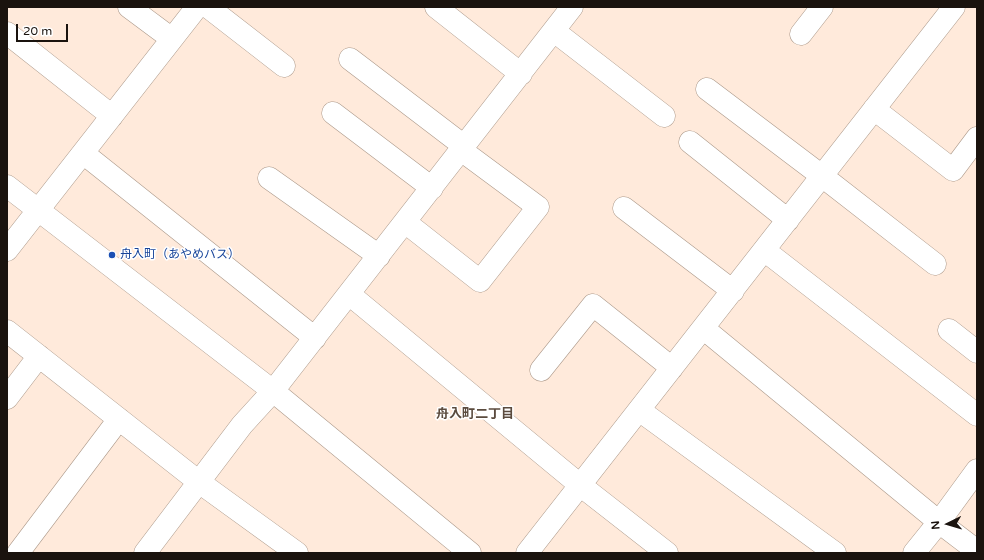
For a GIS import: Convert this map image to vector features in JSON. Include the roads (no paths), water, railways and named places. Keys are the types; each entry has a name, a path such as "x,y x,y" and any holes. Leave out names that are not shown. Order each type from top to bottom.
{"street":[{"path":"130,7 172,39"},
{"path":"7,250 197,7"},
{"path":"208,7 284,66"},
{"path":"436,7 521,74"},
{"path":"145,553 242,425 273,391 350,294 521,74 571,7"},
{"path":"800,34 822,7"},
{"path":"527,553 954,7"},
{"path":"554,31 664,116"},
{"path":"7,32 112,116"},
{"path":"350,59 538,207 480,281 405,222"},
{"path":"707,89 935,264"},
{"path":"874,109 953,170 977,138"},
{"path":"333,113 432,188"},
{"path":"690,142 788,220"},
{"path":"83,153 315,338"},
{"path":"269,178 379,256"},
{"path":"7,186 273,391 470,553"},
{"path":"624,208 732,290"},
{"path":"764,250 977,415"},
{"path":"350,294 580,485 667,553"},
{"path":"541,370 593,305 672,368"},
{"path":"703,328 977,552"},
{"path":"949,330 977,352"},
{"path":"7,331 199,482 297,553"},
{"path":"7,398 39,356"},
{"path":"639,410 835,553"},
{"path":"18,553 119,419"},
{"path":"914,553 975,478"}],"place":[{"name":"舟入町（あやめバス）","path":"112,255"}],"district":[{"name":"舟入町二丁目","path":"475,415"}]}
